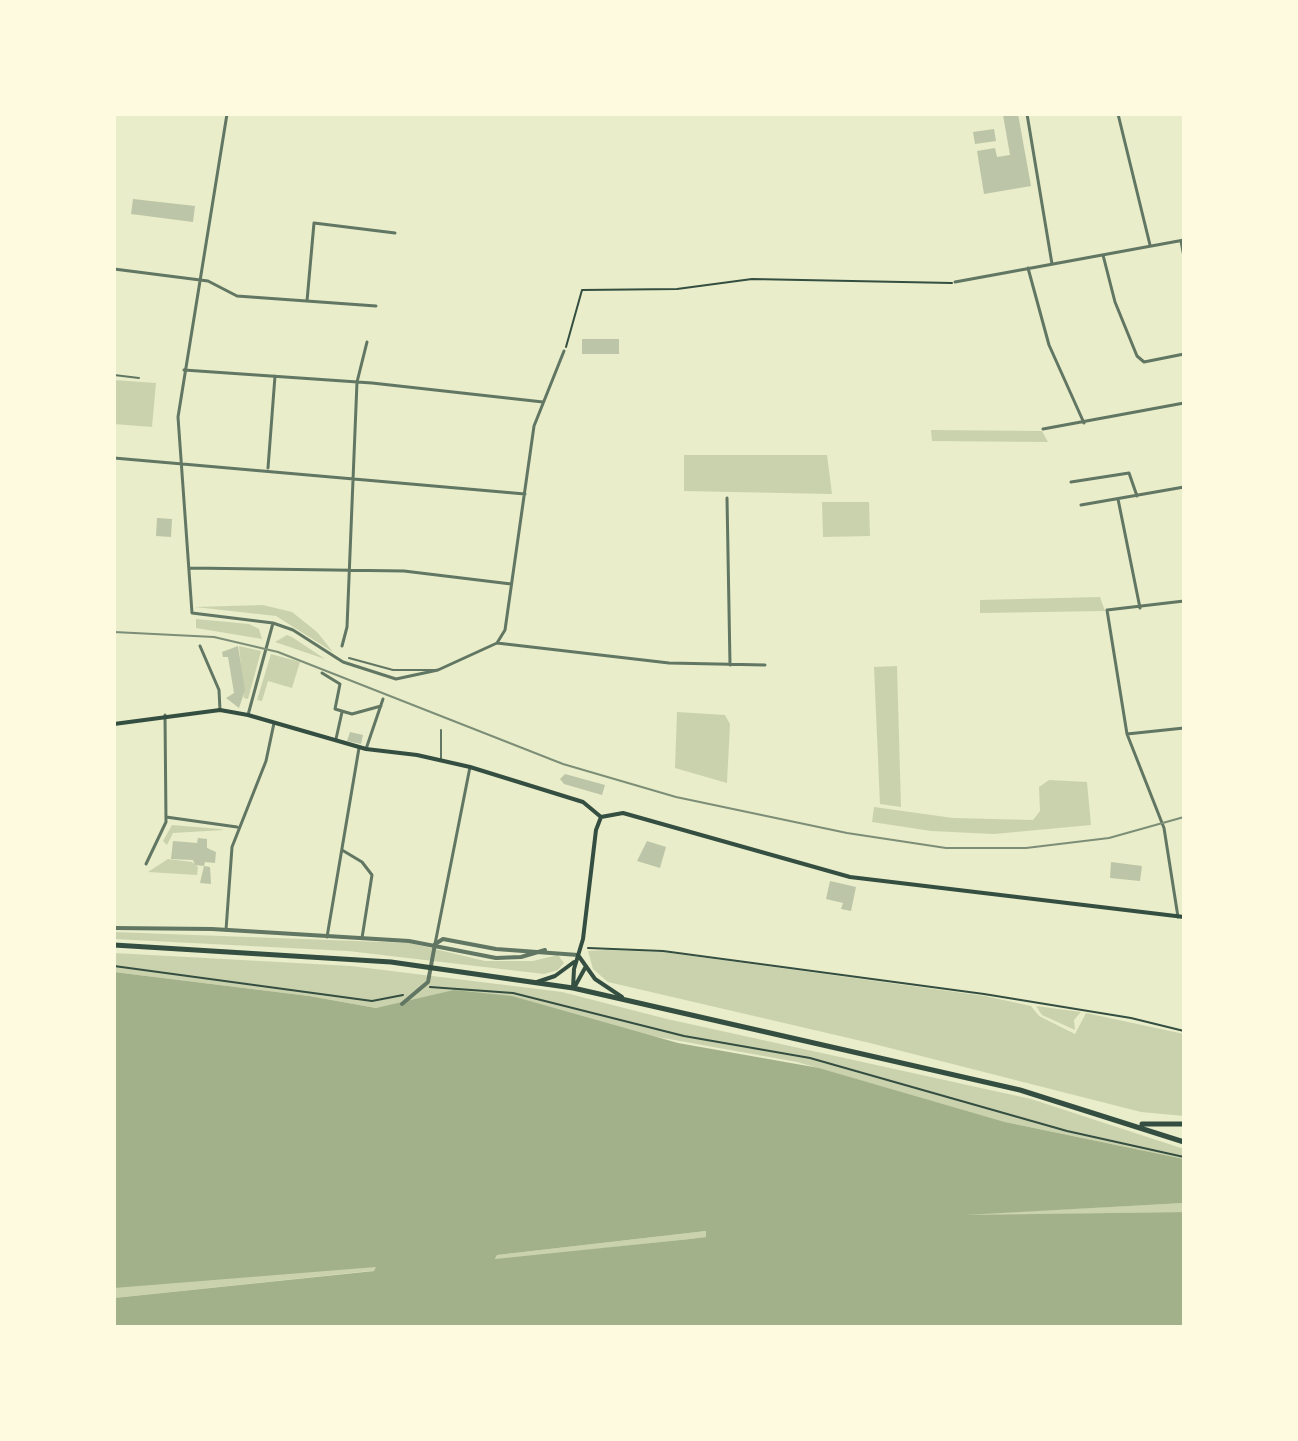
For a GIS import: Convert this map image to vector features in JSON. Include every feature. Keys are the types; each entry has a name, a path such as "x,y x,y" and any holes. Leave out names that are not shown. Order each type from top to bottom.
{"main road":[{"path":"114,724 220,710 248,715 359,748 470,767 583,802 601,817"},
{"path":"601,817 623,813 850,877 1181,917"},
{"path":"573,988 596,827 601,817"},
{"path":"114,945 419,965 573,988 1020,1090 1184,1142"},
{"path":"577,958 601,985 624,998"},
{"path":"537,982 562,972 577,958"},
{"path":"573,988 584,974 585,966"},
{"path":"1133,1124 1184,1124"}],"street":[{"path":"227,114 183,370 177,426 192,613 273,623 293,630 333,657 396,679 438,670 497,643 669,663 765,665"},
{"path":"1027,114 1052,264"},
{"path":"1118,114 1150,245"},
{"path":"307,301 314,223 395,233"},
{"path":"955,282 1182,240 1184,257"},
{"path":"1103,255 1115,302 1137,356 1144,362 1184,354"},
{"path":"1028,268 1049,345 1084,423"},
{"path":"114,269 198,280 237,296 376,306"},
{"path":"342,646 347,627 357,382 367,342"},
{"path":"497,643 505,630 534,426 564,351"},
{"path":"183,370 357,382 543,402"},
{"path":"268,470 275,376"},
{"path":"1043,429 1183,405"},
{"path":"114,458 525,494"},
{"path":"1071,482 1129,473 1137,496"},
{"path":"1081,505 1184,487"},
{"path":"727,498 730,665"},
{"path":"1118,499 1140,608"},
{"path":"190,568 348,568 417,572 511,584"},
{"path":"1181,917 1164,828 1127,734 1107,610 1184,601"},
{"path":"248,715 273,623"},
{"path":"200,646 219,690 220,710"},
{"path":"322,673 340,684 335,709 352,714 381,706"},
{"path":"366,749 383,699"},
{"path":"336,741 342,712"},
{"path":"146,864 164,832 166,817 165,715"},
{"path":"226,930 232,847 266,761 274,723"},
{"path":"1127,734 1184,728"},
{"path":"327,937 359,748"},
{"path":"402,1004 408,996 425,987 470,767"},
{"path":"166,817 238,828"},
{"path":"342,850 362,862 372,875 362,939"},
{"path":"114,928 226,930 435,944 496,958 521,957 545,950"},
{"path":"435,944 443,939 496,949 545,950 577,958"}],"lane":[{"path":"114,375 139,378"},
{"path":"349,658 393,670 438,670"},
{"path":"441,730 441,760"}],"path":[{"path":"564,351 582,290 677,289 752,279 955,282"},
{"path":"581,948 663,951 984,994 1184,1031"},
{"path":"114,966 372,1001 399,994 408,996"},
{"path":"425,987 513,993 684,1036 798,1055 1067,1131 1184,1157"}],"shaded area":[{"path":"114,380 156,383 152,427 114,424"},
{"path":"931,430 1042,431 1048,442 932,441"},
{"path":"684,455 827,455 832,494 684,491"},
{"path":"822,502 869,502 870,536 823,537"},
{"path":"1100,597 1105,611 980,613 980,600"},
{"path":"263,605 292,612 317,632 333,652 276,616 195,607"},
{"path":"196,619 249,624 259,629 262,639 196,628"},
{"path":"287,635 292,637 325,659 275,642"},
{"path":"239,646 261,651 248,699 244,698"},
{"path":"271,654 300,662 292,688 268,681 262,701 257,700"},
{"path":"897,666 901,807 880,804 874,667"},
{"path":"677,712 725,715 730,724 727,783 675,768"},
{"path":"1049,780 1087,782 1091,825 994,834 931,831 872,822 874,807 953,818 1033,820 1040,811 1039,787"},
{"path":"172,825 224,830 173,833 167,845 163,841"},
{"path":"168,859 192,862 198,867 197,875 148,872"},
{"path":"114,932 410,943 485,961 533,961 558,955 564,963 558,970 544,974 348,951 114,939"},
{"path":"588,951 663,952 985,996 1031,1006 1039,1016 1075,1034 1086,1013 1184,1034 1184,1116 1141,1112 870,1043 608,982 593,969"},
{"path":"114,953 351,966 562,992 667,1019 1031,1099 1184,1149 1184,1159 1005,1122 797,1062 652,1036 402,1004 376,1008 309,996 114,972"},
{"path":"114,972 309,996 376,1008 454,990 512,996 678,1043 819,1068 1005,1122 1184,1159 1184,1203 965,1215 1184,1212 1184,1327 114,1327 114,1298 374,1271 376,1267 114,1288","holes":["706,1231 706,1237 690,1239 495,1259 497,1255"]},
{"path":"1036,1006 1081,1012 1074,1020 1075,1030 1042,1015"},
{"path":"1184,1203 1184,1212 934,1216"},
{"path":"706,1231 706,1237 495,1260 497,1255"},
{"path":"377,1258 380,1270 114,1298 114,1286"}],"building":[{"path":"1018,114 1031,186 984,194 977,151 995,148 997,157 1010,155 1003,115"},
{"path":"994,129 996,141 975,144 973,132"},
{"path":"133,199 195,206 193,222 131,214"},
{"path":"582,339 619,339 619,354 582,354"},
{"path":"157,518 172,519 171,537 156,536"},
{"path":"238,646 245,690 239,708 226,698 234,693 228,657 223,657 222,652"},
{"path":"350,732 363,735 361,744 347,741"},
{"path":"565,774 605,785 602,795 564,784 560,779"},
{"path":"198,838 207,839 207,848 216,852 215,863 205,862 204,866 195,865 193,860 171,859 173,841 197,843"},
{"path":"647,841 666,847 660,868 637,861"},
{"path":"1111,862 1142,866 1140,881 1110,878"},
{"path":"204,866 210,867 211,884 200,883"},
{"path":"830,881 856,887 851,911 841,909 843,903 826,899"}],"railway":[{"path":"114,632 214,637 278,652 563,764 676,797 847,833 946,848 1026,848 1109,838 1184,817"}]}
